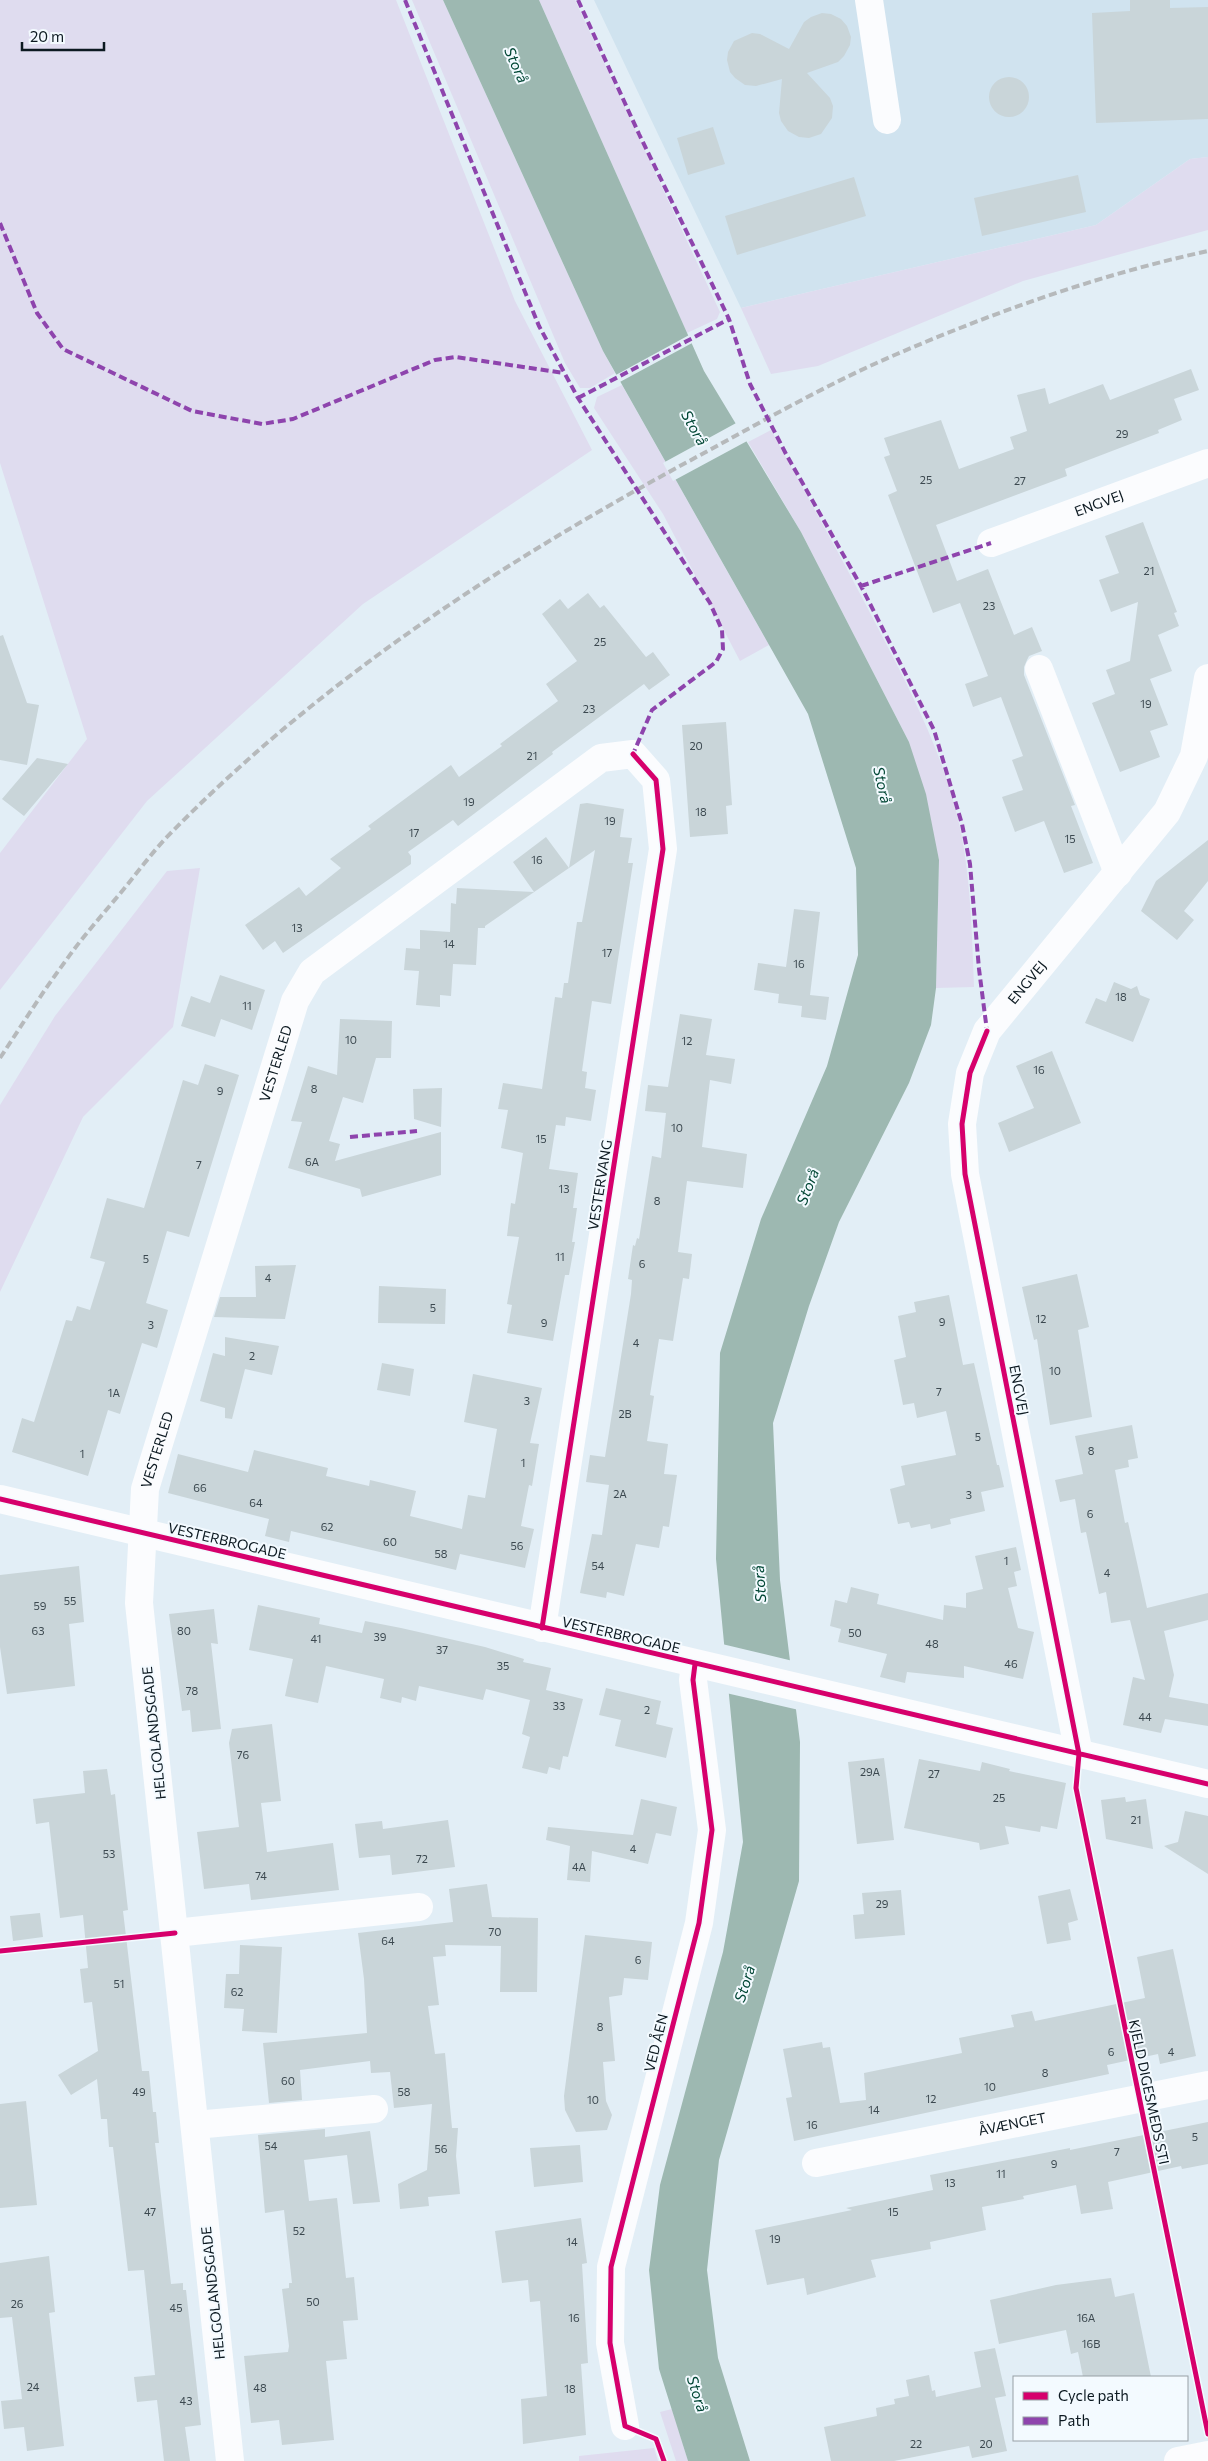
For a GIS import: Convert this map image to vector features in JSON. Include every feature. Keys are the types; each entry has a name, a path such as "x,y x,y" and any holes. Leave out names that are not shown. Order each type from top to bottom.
{"street":[{"path":"869,0 887,120"},
{"name":"ENGVEJ","path":"991,543 1208,463"},
{"path":"1040,669 1118,873"},
{"name":"ENGVEJ","path":"1079,1754 965,1174 962,1124 970,1073 987,1031 1167,812 1194,756 1208,678"},
{"name":"VESTERLED","path":"142,1533 145,1489 148,1479 295,1001 312,972 601,758 633,754"},
{"name":"VESTERVANG","path":"542,1628 663,848 656,780 633,754"},
{"name":"VESTERBROGADE","path":"0,1499 828,1696 1208,1784"},
{"name":"HELGOLANDSGADE","path":"142,1533 139,1603 230,2461"},
{"name":"VED ÅEN","path":"625,2426 610,2343 611,2267 699,1923 712,1830 692,1680 695,1664"},
{"path":"175,1933 419,1907"},
{"name":"ÅVÆNGET","path":"816,2163 1208,2085"},
{"path":"195,2125 374,2109"},
{"path":"1178,2461 1208,2455"}],"shaded area":[{"path":"0,0 396,0 515,301 592,450 363,604 147,801 0,990 0,853 87,739 0,463"},
{"path":"412,0 443,0 603,351 615,373 590,388 580,388 565,363"},
{"path":"539,0 575,0 720,312 717,319 687,333"},
{"path":"594,0 1208,0 1208,157 1190,159 1096,225 741,308"},
{"path":"1208,157 1208,230 1023,281 818,366 771,374 741,308 1096,225 1190,159"},
{"path":"622,385 769,645 740,661 663,514 594,408 597,397"},
{"path":"771,430 892,654 927,728 947,779 961,832 967,871 974,987 936,988 939,860 909,742 801,532 748,442"},
{"path":"200,868 173,1027 83,1117 0,1292 0,1105 55,1016 167,871"},
{"path":"672,2409 688,2461 676,2461 660,2412"},
{"path":"654,2448 658,2461 579,2461 579,2456"}],"water":[{"name":"Storå","path":"443,0 539,0 704,371 801,532 909,742 926,794 939,860 936,988 931,1025 909,1083 839,1222 809,1306 773,1423 780,1580 800,1742 799,1881 719,2160 707,2270 718,2358 750,2461 688,2461 659,2369 649,2270 660,2185 723,1952 743,1842 716,1559 720,1353 761,1219 827,1066 858,955 856,868 808,714 603,351"}],"pier":[{"path":"691,334 694,342 618,383 614,376"},
{"path":"738,422 749,440 673,481 663,463"},
{"path":"722,1644 793,1661 799,1710 726,1693"}],"building":[{"path":"1130,0 1170,0 1170,8 1208,7 1208,119 1096,123 1092,13 1130,11"},
{"path":"822,13 831,14 841,19 847,26 851,37 850,45 838,62 807,73 830,98 833,106 832,118 821,134 809,138 799,137 788,131 781,121 779,113 782,79 756,86 745,85 730,72 727,60 728,52 734,41 752,33 760,34 789,49 804,22"},
{"path":"1009,77 1023,83 1029,97 1023,111 1009,117 995,111 989,97 995,83"},
{"path":"713,127 725,164 688,175 677,138"},
{"path":"1078,175 1086,212 982,236 974,198"},
{"path":"854,177 866,216 737,255 725,216"},
{"path":"1191,369 1199,390 1174,399 1182,420 1158,430 1159,433 1065,469 1067,476 936,525 957,581 988,569 1014,635 1032,627 1042,651 1029,656 1024,667 1024,675 1075,805 1071,806 1093,863 1064,873 1044,821 1015,832 1002,797 1023,790 1012,760 1023,756 1001,697 973,707 965,684 988,676 960,603 933,613 888,495 897,491 884,457 890,455 884,438 941,420 959,469 1014,449 1010,437 1027,431 1017,395 1045,388 1049,404 1103,384 1110,400"},
{"path":"1143,522 1177,612 1174,613 1179,626 1158,635 1172,671 1150,679 1168,725 1150,731 1160,757 1120,772 1092,703 1115,694 1106,670 1130,661 1138,602 1111,612 1099,580 1119,573 1105,536"},
{"path":"588,593 600,608 604,605 646,657 653,652 670,675 649,690 644,684 552,752 553,754 458,826 453,820 408,852 411,856 411,864 283,953 275,941 263,950 245,925 299,887 306,896 341,868 330,859 371,829 368,826 451,765 459,777 502,746 500,744 558,701 546,684 577,661 542,614 560,599 568,609"},
{"path":"3,635 27,703 39,705 27,765 0,760 0,636"},
{"path":"726,722 732,805 726,806 728,834 690,837 682,725"},
{"path":"37,758 68,764 24,816 2,799"},
{"path":"587,803 624,809 620,837 632,838 628,863 633,863 611,1004 592,1001 582,1071 587,1072 585,1088 596,1090 591,1121 566,1117 565,1126 556,1125 549,1169 578,1173 573,1208 577,1208 572,1242 575,1242 569,1275 565,1275 553,1341 507,1333 512,1305 507,1304 519,1237 507,1236 511,1203 515,1204 523,1153 501,1148 508,1110 498,1109 503,1083 542,1089 555,997 562,998 564,983 568,983 577,922 582,922 595,850 569,868 580,804"},
{"path":"546,837 569,868 485,926 485,928 478,928 476,965 453,964 451,996 440,995 440,1007 416,1005 419,971 404,970 406,948 420,949 420,930 450,932 451,903 456,904 457,888 534,892 513,862"},
{"path":"1208,840 1208,881 1184,911 1194,920 1177,940 1141,911 1156,881"},
{"path":"794,909 820,912 810,995 829,997 826,1020 801,1017 802,1006 778,1003 779,994 754,990 758,963 786,967"},
{"path":"220,975 265,990 252,1030 221,1019 215,1037 181,1026 191,996 210,1003"},
{"path":"1114,982 1131,989 1137,986 1140,995 1150,999 1133,1042 1085,1023 1096,998 1106,1002"},
{"path":"680,1014 712,1019 706,1055 735,1059 731,1084 710,1080 702,1147 747,1154 743,1188 687,1181 678,1252 692,1254 689,1279 683,1278 673,1341 659,1339 650,1395 654,1396 647,1441 668,1444 664,1474 677,1475 669,1527 663,1526 659,1548 636,1544 624,1596 607,1592 606,1598 580,1593 592,1534 602,1535 609,1485 586,1482 590,1455 605,1457 631,1294 632,1280 628,1279 633,1245 635,1246 637,1238 639,1239 652,1156 661,1158 666,1113 645,1111 648,1085 668,1087"},
{"path":"340,1019 392,1021 391,1058 376,1058 363,1103 343,1097 329,1141 340,1144 335,1161 441,1132 441,1175 362,1197 360,1189 288,1168 302,1122 291,1121 308,1066 337,1075"},
{"path":"1052,1051 1081,1123 1009,1152 998,1123 1034,1108 1016,1066"},
{"path":"205,1064 239,1075 189,1237 167,1231 146,1303 168,1310 157,1348 142,1343 120,1414 108,1410 88,1476 12,1452 22,1418 34,1422 66,1320 72,1321 77,1306 90,1310 105,1262 90,1258 107,1198 144,1208 183,1080 198,1085"},
{"path":"442,1088 441,1127 414,1119 413,1089"},
{"path":"296,1265 285,1319 214,1317 220,1297 256,1297 255,1266"},
{"path":"1077,1274 1089,1327 1078,1330 1092,1417 1050,1425 1037,1339 1034,1340 1022,1287"},
{"path":"379,1286 446,1289 445,1324 378,1323"},
{"path":"949,1295 963,1365 974,1363 997,1465 999,1465 1004,1487 981,1492 985,1511 950,1519 951,1524 931,1529 930,1524 911,1528 909,1522 898,1524 890,1489 905,1485 901,1466 956,1455 946,1411 917,1418 914,1403 903,1405 894,1360 906,1357 898,1316 916,1312 914,1302"},
{"path":"225,1337 279,1346 272,1375 245,1369 232,1419 225,1418 225,1408 200,1401 213,1353 225,1356"},
{"path":"382,1363 414,1369 410,1396 377,1390"},
{"path":"473,1374 542,1388 530,1443 539,1444 532,1486 529,1485 521,1526 534,1529 525,1568 460,1554 456,1570 291,1531 289,1542 265,1536 269,1519 168,1493 178,1454 248,1472 254,1450 328,1468 326,1476 369,1486 370,1480 416,1491 410,1516 462,1529 468,1495 485,1498 497,1429 464,1422"},
{"path":"1132,1425 1138,1458 1128,1460 1129,1467 1115,1470 1125,1523 1128,1522 1147,1608 1208,1593 1208,1620 1164,1631 1174,1675 1169,1697 1208,1704 1208,1726 1165,1719 1161,1733 1123,1725 1133,1677 1145,1680 1130,1620 1111,1623 1106,1592 1099,1594 1086,1532 1081,1533 1075,1499 1060,1502 1055,1480 1083,1474 1075,1436"},
{"path":"1016,1547 1021,1570 1014,1572 1017,1586 1008,1588 1018,1628 1034,1632 1023,1679 964,1666 964,1678 907,1672 905,1683 880,1677 887,1654 838,1642 841,1629 830,1626 835,1600 847,1603 851,1587 879,1594 877,1604 943,1620 944,1605 966,1608 966,1593 983,1589 975,1556"},
{"path":"79,1566 84,1622 69,1624 75,1686 7,1694 0,1647 0,1575"},
{"path":"258,1605 320,1618 319,1624 362,1633 365,1621 401,1628 485,1647 524,1659 523,1662 551,1668 546,1690 583,1699 568,1757 563,1756 560,1770 549,1767 547,1774 522,1768 530,1737 522,1734 530,1700 486,1689 483,1700 419,1686 416,1701 402,1697 401,1703 380,1698 384,1679 326,1666 318,1703 285,1696 293,1659 249,1650"},
{"path":"214,1609 218,1644 211,1643 221,1729 192,1732 190,1710 182,1711 169,1614"},
{"path":"606,1688 661,1701 656,1724 673,1728 666,1758 615,1746 621,1720 599,1715"},
{"path":"272,1724 281,1801 261,1803 267,1852 333,1843 339,1890 251,1900 249,1884 204,1889 197,1832 239,1827 229,1743 232,1729"},
{"path":"884,1758 894,1840 857,1844 848,1762"},
{"path":"919,1759 980,1771 982,1762 1010,1769 1009,1771 1066,1783 1057,1829 1041,1826 1040,1832 1005,1826 1009,1844 980,1850 979,1843 904,1828"},
{"path":"107,1769 111,1795 115,1794 128,1910 123,1911 142,2071 149,2071 153,2112 156,2112 159,2143 155,2143 171,2284 183,2283 183,2290 186,2290 201,2425 185,2427 190,2461 164,2461 157,2400 137,2402 134,2377 155,2375 144,2270 128,2271 113,2147 109,2147 107,2119 101,2119 97,2079 71,2095 58,2075 98,2051 92,2002 84,2003 80,1969 88,1968 83,1915 60,1918 49,1822 36,1824 33,1799 85,1793 83,1771"},
{"path":"1125,1797 1126,1802 1146,1799 1153,1849 1106,1839 1101,1800"},
{"path":"641,1799 677,1807 671,1836 656,1833 648,1864 592,1851 590,1882 567,1880 570,1846 546,1840 548,1827 633,1835"},
{"path":"1185,1811 1208,1816 1208,1874 1164,1846 1178,1842"},
{"path":"448,1820 455,1867 392,1875 390,1855 359,1858 355,1824 382,1821 383,1829"},
{"path":"487,1884 492,1917 538,1918 537,1992 500,1992 501,1946 445,1945 446,1956 433,1957 439,2005 428,2006 435,2054 445,2053 452,2128 458,2128 456,2156 460,2194 428,2197 429,2206 400,2209 398,2184 427,2170 432,2104 394,2108 390,2072 371,2073 370,2061 300,2070 302,2100 269,2103 263,2043 367,2033 364,1979 358,1933 453,1922 449,1889"},
{"path":"1070,1889 1078,1920 1068,1923 1071,1940 1047,1944 1038,1896"},
{"path":"901,1890 905,1935 855,1939 853,1915 864,1914 862,1893"},
{"path":"40,1913 43,1937 13,1941 10,1916"},
{"path":"585,1935 652,1942 648,1980 624,1978 622,1995 609,1997 615,2061 603,2062 606,2101 612,2115 607,2130 576,2132 565,2110 564,2096"},
{"path":"240,1945 282,1947 277,2033 242,2031 244,2009 224,2008 226,1974 239,1974"},
{"path":"1173,1949 1196,2056 1160,2064 1158,2054 1107,2065 1109,2074 794,2141 786,2098 792,2097 783,2049 822,2042 823,2048 830,2047 840,2103 866,2100 864,2073 962,2053 959,2038 1014,2027 1011,2015 1032,2011 1035,2021 1145,1998 1137,1957"},
{"path":"26,2101 37,2205 0,2208 0,2104"},
{"path":"1208,2122 1208,2164 1182,2169 1181,2166 1108,2182 1113,2209 1081,2214 1076,2185 1023,2196 1024,2199 982,2207 986,2230 930,2242 931,2249 871,2260 876,2277 807,2295 804,2278 767,2285 755,2230 852,2210 846,2208 933,2190 930,2175 1070,2148 1070,2150"},
{"path":"325,2129 325,2137 370,2131 380,2202 353,2204 347,2155 304,2160 309,2201 337,2198 346,2278 354,2277 358,2320 343,2321 347,2359 326,2361 334,2440 282,2445 279,2420 251,2423 244,2356 288,2352 289,2346 282,2289 289,2288 289,2283 292,2283 284,2210 265,2213 258,2135"},
{"path":"580,2145 583,2182 534,2187 530,2148"},
{"path":"581,2218 587,2263 582,2264 588,2363 581,2364 586,2435 523,2444 521,2399 547,2396 540,2301 530,2302 528,2280 502,2283 495,2231"},
{"path":"49,2256 55,2312 49,2313 64,2446 27,2451 24,2427 4,2429 1,2401 22,2399 12,2317 0,2318 0,2263"},
{"path":"1111,2278 1115,2297 1134,2293 1151,2376 1083,2376 1078,2352 1071,2354 1066,2330 999,2344 990,2300 1056,2285"},
{"path":"995,2348 1006,2396 995,2398 1007,2451 972,2458 969,2446 894,2461 831,2461 824,2427 877,2416 876,2408 895,2404 894,2399 909,2396 906,2380 929,2375 932,2391 935,2390 936,2397 981,2387 974,2352"}],"railway":[{"path":"0,1058 74,950 166,838 225,780 288,725 420,625 489,579 632,493 799,401 872,365 973,323 1050,295 1089,282 1208,251"}],"marked path":[{"path":"405,0 539,326 578,398 710,603 722,630 723,649 716,662 652,710 633,754"},
{"path":"578,0 639,134 729,319 750,384 786,454 861,586 934,730 962,824 970,864 979,969 987,1031"},
{"path":"0,223 37,313 63,349 192,411 262,424 293,419 435,360 456,357 564,373"},
{"path":"578,398 729,319"},
{"path":"861,586 991,543"},
{"path":"350,1137 417,1131"}],"cycle path":[{"path":"542,1628 663,849 656,780 633,754"},
{"name":"KJELD DIGESMEDS STI","path":"987,1031 970,1073 962,1124 965,1174 1079,1754 1076,1788 1208,2434"},
{"path":"0,1499 1208,1784"},
{"path":"664,2461 656,2439 625,2426 610,2343 611,2267 699,1923 712,1830 693,1680 695,1664"},
{"path":"0,1951 175,1933"}]}
